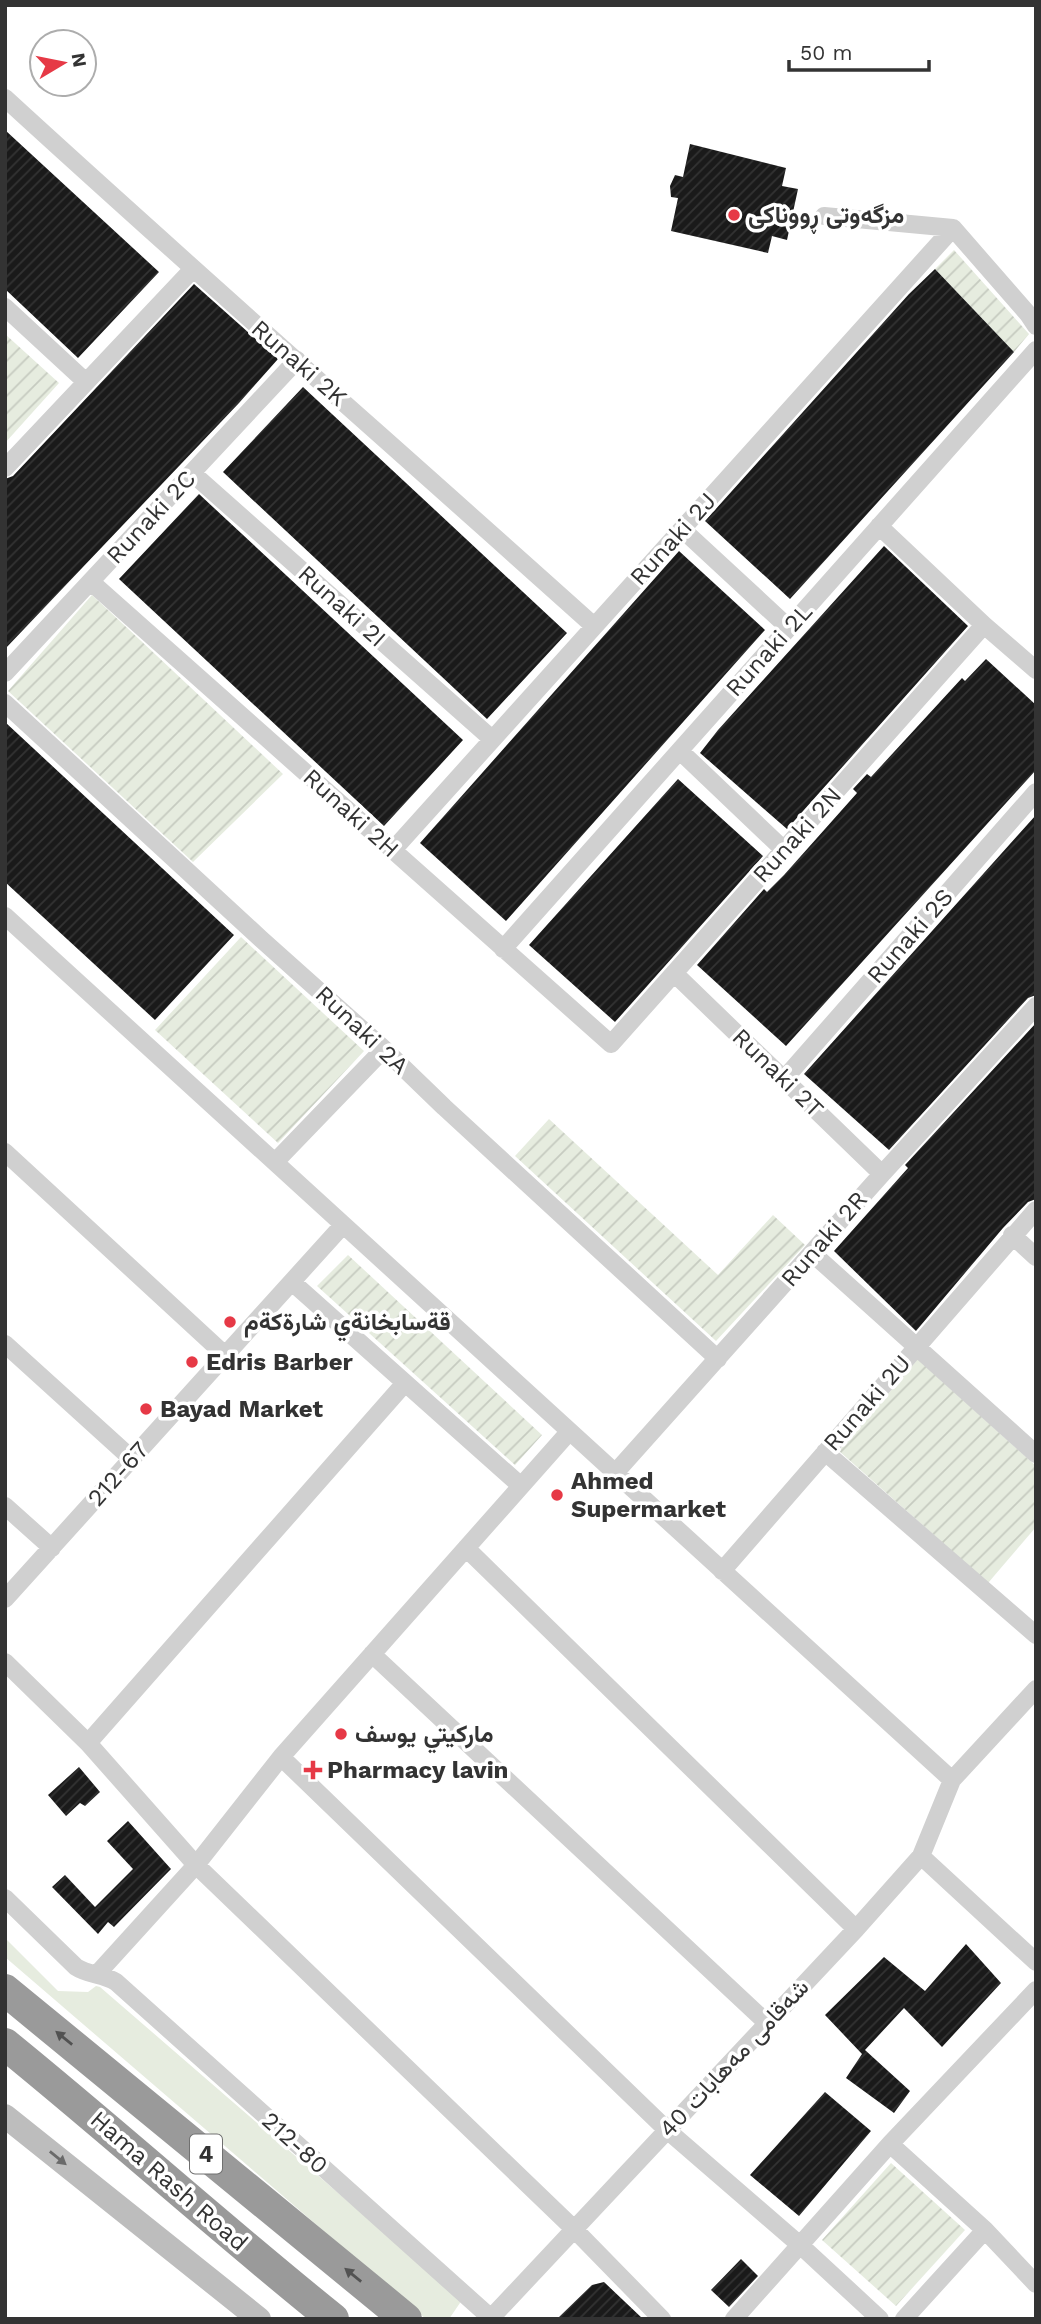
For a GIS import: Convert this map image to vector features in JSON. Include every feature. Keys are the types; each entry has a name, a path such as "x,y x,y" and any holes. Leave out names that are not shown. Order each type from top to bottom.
{"highway":[{"name":"Hama Rash Road","path":"5,1990 406,2319"},
{"name":"Hama Rash Road","path":"5,2043 213,2221 333,2319"},
{"path":"66,2093 93,2061"},
{"path":"112,2133 140,2100"},
{"path":"287,2281 306,2319"}],"street":[{"name":"Runaki 2K","path":"5,98 192,270 297,360 594,626"},
{"path":"824,216 953,229 1036,326"},
{"name":"Runaki 2J","path":"393,850 953,229"},
{"path":"5,468 192,270"},
{"path":"5,307 86,382"},
{"name":"Runaki 2L","path":"503,949 1036,351"},
{"name":"Runaki 2C","path":"5,673 297,360"},
{"name":"Runaki 2I","path":"192,473 492,739"},
{"path":"879,526 1036,670"},
{"path":"682,529 789,628"},
{"name":"Runaki 2H","path":"91,582 611,1044"},
{"name":"Runaki 2N","path":"611,1044 984,625"},
{"name":"Runaki 2A","path":"5,703 718,1359"},
{"path":"680,751 784,850"},
{"name":"Runaki 2S","path":"784,1079 1036,792"},
{"path":"5,916 952,1780 1036,1689"},
{"name":"Runaki 2T","path":"674,973 882,1174"},
{"name":"Runaki 2R","path":"615,1473 1036,1006"},
{"path":"275,1162 384,1049"},
{"path":"5,1152 225,1355"},
{"name":"Runaki 2U","path":"722,1571 1036,1210"},
{"name":"212-67","path":"5,1599 344,1225"},
{"path":"1012,1235 1036,1257"},
{"path":"812,1253 1036,1454"},
{"path":"292,1282 521,1486"},
{"path":"5,1344 132,1459"},
{"path":"88,1744 405,1383"},
{"path":"97,1974 196,1865 281,1757 569,1432"},
{"path":"825,1452 1036,1635"},
{"path":"5,1506 52,1548"},
{"path":"466,1548 856,1929"},
{"path":"372,1654 767,2023"},
{"path":"5,1662 88,1744 196,1865 574,2229 662,2319"},
{"path":"281,1757 667,2130 800,2245 880,2319"},
{"name":"شەقامی مەهابات 40","path":"490,2318 856,1929 921,1856 952,1780"},
{"path":"921,1856 1036,1962"},
{"name":"212-80","path":"5,1898 75,1967 85,1973 97,1974 116,1982 490,2318"},
{"path":"734,2319 890,2144 1036,1990"},
{"path":"5,2116 259,2319"},
{"path":"890,2144 985,2230 1036,2284"},
{"path":"904,2319 985,2230"}],"shaded area":[{"path":"954,250 1029,334 1014,352 935,269"},
{"path":"5,334 59,383 5,443"},
{"path":"92,595 283,774 193,862 8,691"},
{"path":"241,937 364,1051 278,1143 155,1030"},
{"path":"549,1119 718,1275 773,1215 805,1245 716,1341 515,1156"},
{"path":"348,1255 542,1435 515,1465 317,1286"},
{"path":"918,1359 1036,1466 1036,1527 988,1583 839,1451"},
{"path":"5,1938 58,1991 88,1992 96,1986 100,1987 462,2300 449,2319 426,2319 5,1957"},
{"path":"891,2163 965,2230 896,2306 822,2240"}],"building":[{"path":"5,130 159,272 78,358 5,289"},
{"name":"مزگەوتی ڕووناکی","path":"690,144 786,168 782,186 798,189 787,240 772,236 768,253 671,231 678,198 671,197 670,186 675,175 683,177"},
{"path":"935,269 1014,352 790,599 705,521 909,294"},
{"path":"194,284 278,359 5,649 5,479 13,476"},
{"path":"303,387 567,633 487,719 223,472"},
{"path":"199,494 463,740 384,826 119,579"},
{"path":"884,546 968,626 787,829 700,753"},
{"path":"679,551 765,630 506,921 420,843"},
{"path":"986,659 1036,705 1036,770 786,1046 697,965 764,889 767,892 784,875 857,793 853,789 867,774 871,777 962,678 965,681"},
{"path":"5,722 234,935 155,1020 5,882"},
{"path":"678,779 763,856 615,1022 529,945"},
{"path":"1036,815 1036,995 1028,998 889,1150 804,1074"},
{"path":"1036,1023 1036,1199 1028,1202 1003,1228 916,1331 834,1251 908,1168 905,1165"},
{"path":"79,1767 100,1792 85,1806 80,1803 66,1816 48,1795"},
{"path":"128,1821 171,1869 114,1927 108,1922 98,1934 52,1887 65,1875 95,1907 133,1869 107,1841"},
{"path":"966,1944 1001,1983 942,2047 904,2008 865,2050 910,2091 894,2113 846,2078 862,2054 825,2015 884,1957 925,1991"},
{"path":"825,2092 871,2131 799,2216 750,2175"},
{"path":"741,2259 758,2276 729,2307 711,2290"},
{"path":"604,2282 643,2319 557,2319 592,2285"}],"place":[{"name":"مزگەوتی ڕووناکی","path":"734,215"},
{"name":"قةسابخانةي شارةكةم","path":"230,1322"},
{"name":"Edris Barber","path":"192,1362"},
{"name":"Bayad Market","path":"146,1409"},
{"name":"Ahmed Supermarket","path":"557,1495"},
{"name":"ماركيتي يوسف","path":"341,1734"},
{"name":"Pharmacy lavin","path":"313,1770"}]}
